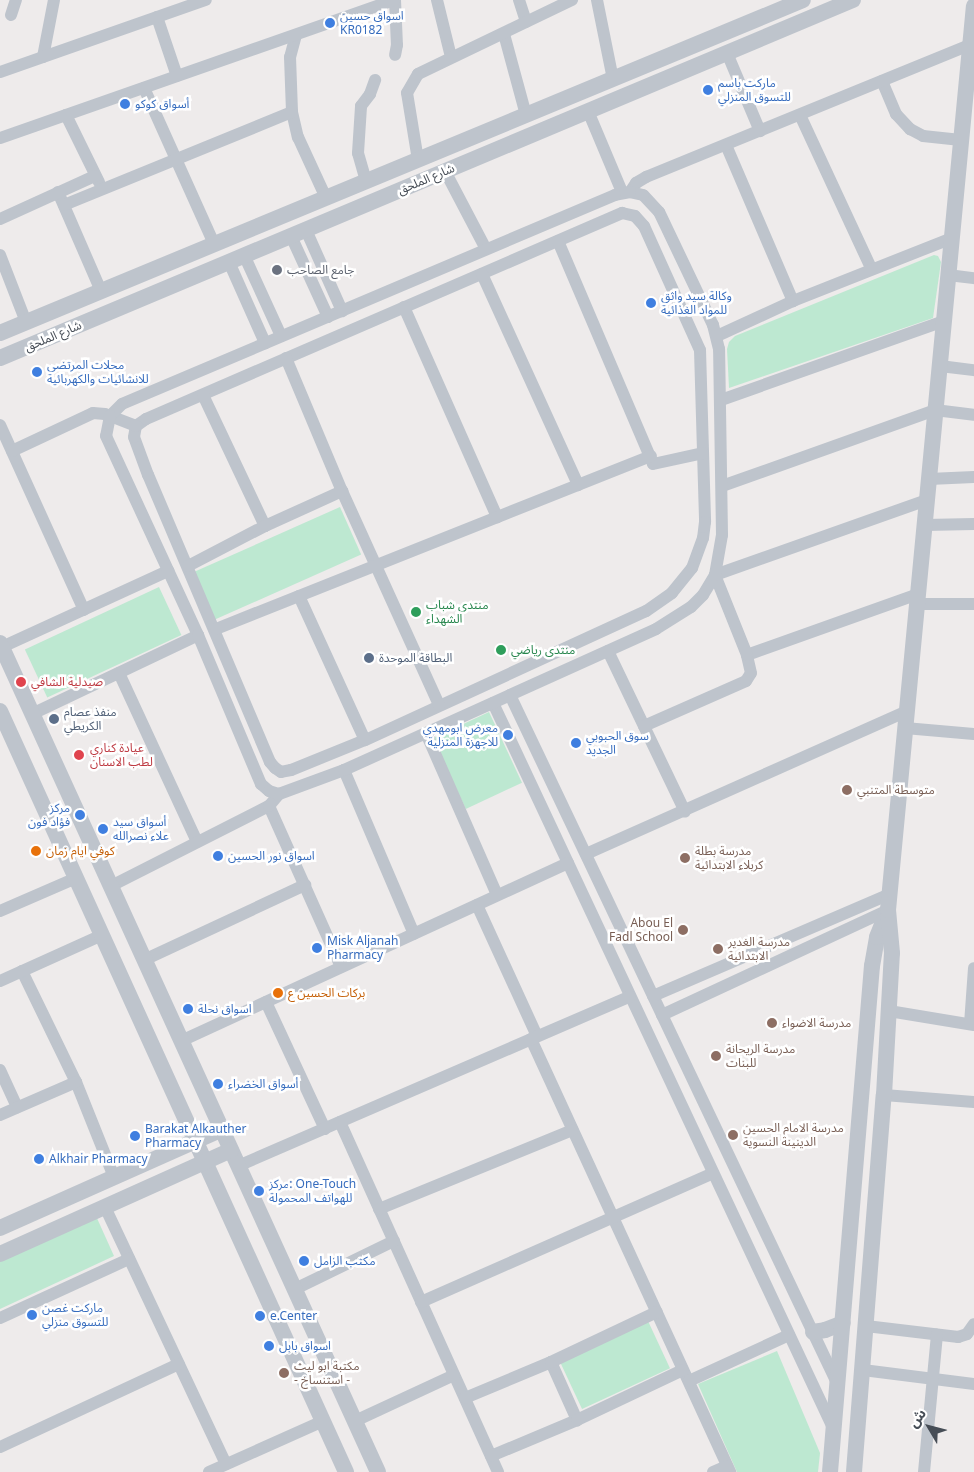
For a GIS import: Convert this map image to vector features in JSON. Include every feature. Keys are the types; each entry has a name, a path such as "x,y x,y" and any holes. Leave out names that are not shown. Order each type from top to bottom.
{"street":[{"path":"11,15 16,0"},
{"path":"42,57 54,0"},
{"path":"0,72 164,10 206,0"},
{"path":"0,138 395,0 397,35 395,55"},
{"path":"437,0 451,57"},
{"path":"519,0 526,22"},
{"path":"418,160 407,92 418,74 572,0"},
{"path":"597,0 613,79"},
{"name":"شارع الملحق","path":"0,358 853,0"},
{"name":"شارع الملحق","path":"0,333 613,79 793,2"},
{"path":"854,1472 884,1096 892,953 889,902 974,6"},
{"path":"164,10 177,76"},
{"path":"296,34 290,57 292,112 298,136 326,198"},
{"path":"504,34 526,115"},
{"path":"279,794 268,791 261,784 198,635 106,436 110,416 122,404 486,249 626,192 641,180 970,45"},
{"path":"727,53 760,132"},
{"path":"362,206 358,154 361,106 375,80"},
{"path":"882,81 896,114 910,129 923,136 961,140"},
{"path":"144,88 214,244"},
{"path":"64,205 103,191 292,112"},
{"path":"588,112 626,192"},
{"path":"66,115 103,191"},
{"path":"800,115 871,268"},
{"path":"726,145 793,301"},
{"path":"445,171 486,249"},
{"path":"382,175 382,186 391,194"},
{"path":"0,219 95,176"},
{"path":"58,192 101,291"},
{"path":"111,886 269,806 279,794 344,770 656,629 691,607 703,595 715,575 722,535 719,349 716,336 659,212 643,195 626,192"},
{"path":"622,213 629,213 639,220 682,308 700,350 705,522 703,538 692,568 672,594 653,607 365,740 291,770 281,772 270,762 216,629 137,445 134,434 136,426 146,419 434,294 622,213"},
{"path":"298,233 342,311"},
{"path":"298,233 328,317"},
{"path":"716,336 871,268 952,238"},
{"path":"558,241 653,464 702,453"},
{"path":"0,255 26,322"},
{"path":"244,255 281,336"},
{"path":"228,262 265,343"},
{"path":"482,274 578,485"},
{"path":"425,275 434,294"},
{"path":"948,275 974,278"},
{"path":"404,307 497,517"},
{"path":"721,400 944,321"},
{"path":"286,358 342,491 439,705"},
{"path":"940,366 974,370"},
{"path":"203,394 265,526"},
{"path":"722,486 936,410 974,415"},
{"path":"12,451 93,413 110,416 136,426"},
{"path":"0,425 84,610"},
{"path":"702,437 721,434"},
{"path":"216,629 651,456"},
{"path":"929,479 974,477"},
{"path":"188,566 265,526 342,491"},
{"path":"715,575 927,500"},
{"path":"925,525 974,524"},
{"path":"168,571 84,610 1,645 378,1472"},
{"path":"644,726 746,681 751,673 747,655 715,575"},
{"path":"299,596 365,740"},
{"path":"747,655 918,599 974,604"},
{"path":"32,714 198,635"},
{"path":"567,648 575,666"},
{"path":"608,651 684,812"},
{"path":"119,673 196,842"},
{"path":"510,695 838,1384"},
{"path":"493,703 834,1430"},
{"path":"0,711 346,1472"},
{"path":"586,854 684,812 907,711"},
{"path":"905,728 974,734"},
{"path":"426,733 497,895"},
{"path":"344,770 414,934"},
{"path":"279,794 281,772"},
{"path":"269,806 341,967"},
{"path":"181,1041 568,864"},
{"path":"0,911 76,878"},
{"path":"144,960 305,885"},
{"path":"653,996 889,902"},
{"path":"662,1015 889,902"},
{"path":"830,1472 872,966 877,937 889,902"},
{"path":"477,904 573,1130 729,1469 714,1472"},
{"path":"0,981 102,935"},
{"path":"889,1011 972,1024 974,968"},
{"path":"22,971 76,1082 114,1177"},
{"path":"238,1166 630,996"},
{"path":"266,1002 325,1129"},
{"path":"0,1070 17,1108"},
{"path":"0,1115 76,1082"},
{"path":"884,1096 974,1102"},
{"path":"340,1122 498,1472"},
{"path":"0,1228 222,1129"},
{"path":"379,1210 573,1130"},
{"path":"0,1254 231,1150"},
{"path":"421,1302 713,1173"},
{"path":"104,1207 226,1464"},
{"path":"295,1289 394,1241"},
{"path":"0,1318 129,1259"},
{"path":"465,1398 551,1362 657,1312"},
{"path":"813,1332 825,1330 843,1323"},
{"path":"866,1326 958,1337 967,1334 974,1324"},
{"path":"924,1472 937,1334"},
{"path":"491,1456 789,1335"},
{"path":"801,1361 821,1350"},
{"path":"551,1362 577,1420"},
{"path":"0,1446 179,1364"},
{"path":"863,1370 974,1384"},
{"path":"355,1421 454,1375"},
{"path":"209,1472 323,1422"}],"green space":[{"path":"934,255 938,256 941,262 933,318 729,388 727,349 729,342 735,336"},
{"path":"340,507 361,555 215,620 194,572"},
{"path":"159,587 181,635 47,698 25,650"},
{"path":"489,712 522,783 466,809 433,738"},
{"path":"96,1216 114,1256 0,1309 0,1261"},
{"path":"648,1321 670,1368 582,1409 560,1362"},
{"path":"777,1351 820,1453 818,1472 737,1472 698,1384"}],"place":[{"name":"اسواق حسين KR0182","path":"330,23"},
{"name":"ماركت باسم للتسوق المنزلي","path":"708,90"},
{"name":"أسواق كوكو","path":"125,104"},
{"name":"جامع الصاحب","path":"277,270"},
{"name":"وكالة سيد واثق للمواد الغذائية","path":"651,303"},
{"name":"محلات المرتضى للانشائيات والكهربائية","path":"37,372"},
{"name":"منتدى شباب الشهداء","path":"416,612"},
{"name":"منتدى رياضي","path":"501,650"},
{"name":"البطاقة الموحدة","path":"369,658"},
{"name":"صيدلية الشافي","path":"21,682"},
{"name":"منفذ عصام الكريطي","path":"54,719"},
{"name":"معرض ابومهدي للاجهزة المنزلية","path":"508,735"},
{"name":"سوق الحبوبي الجديد","path":"576,743"},
{"name":"عيادة كناري لطب الاسنان","path":"79,755"},
{"name":"متوسطة المتنبي","path":"847,790"},
{"name":"مركز فؤاد فون","path":"80,815"},
{"name":"أسواق سيد علاء نصرالله","path":"103,829"},
{"name":"كوفي ايام زمان","path":"36,851"},
{"name":"اسواق نور الحسين","path":"218,856"},
{"name":"مدرسة بطلة كربلاء الابتدائية","path":"685,858"},
{"name":"Abou El Fadl School","path":"683,930"},
{"name":"Misk Aljanah Pharmacy","path":"317,948"},
{"name":"مدرسة الغدير الابتدائية","path":"718,949"},
{"name":"بركات الحسين ع","path":"278,993"},
{"name":"اسواق نحلة","path":"188,1009"},
{"name":"مدرسة الاضواء","path":"772,1023"},
{"name":"مدرسة الريحانة للبنات","path":"716,1056"},
{"name":"أسواق الخضراء","path":"218,1084"},
{"name":"مدرسة الامام الحسين الدينينة النسوية","path":"733,1135"},
{"name":"Barakat Alkauther Pharmacy","path":"135,1136"},
{"name":"Alkhair Pharmacy","path":"39,1159"},
{"name":"مركز: One-Touch للهواتف المحمولة","path":"259,1191"},
{"name":"مكتب الزامل","path":"304,1261"},
{"name":"ماركت غصن للتسوق منزلي","path":"32,1315"},
{"name":"e.Center","path":"260,1316"},
{"name":"اسواق بابل","path":"269,1346"},
{"name":"مكتبة ابو ليث - استنساخ -","path":"284,1373"}]}
